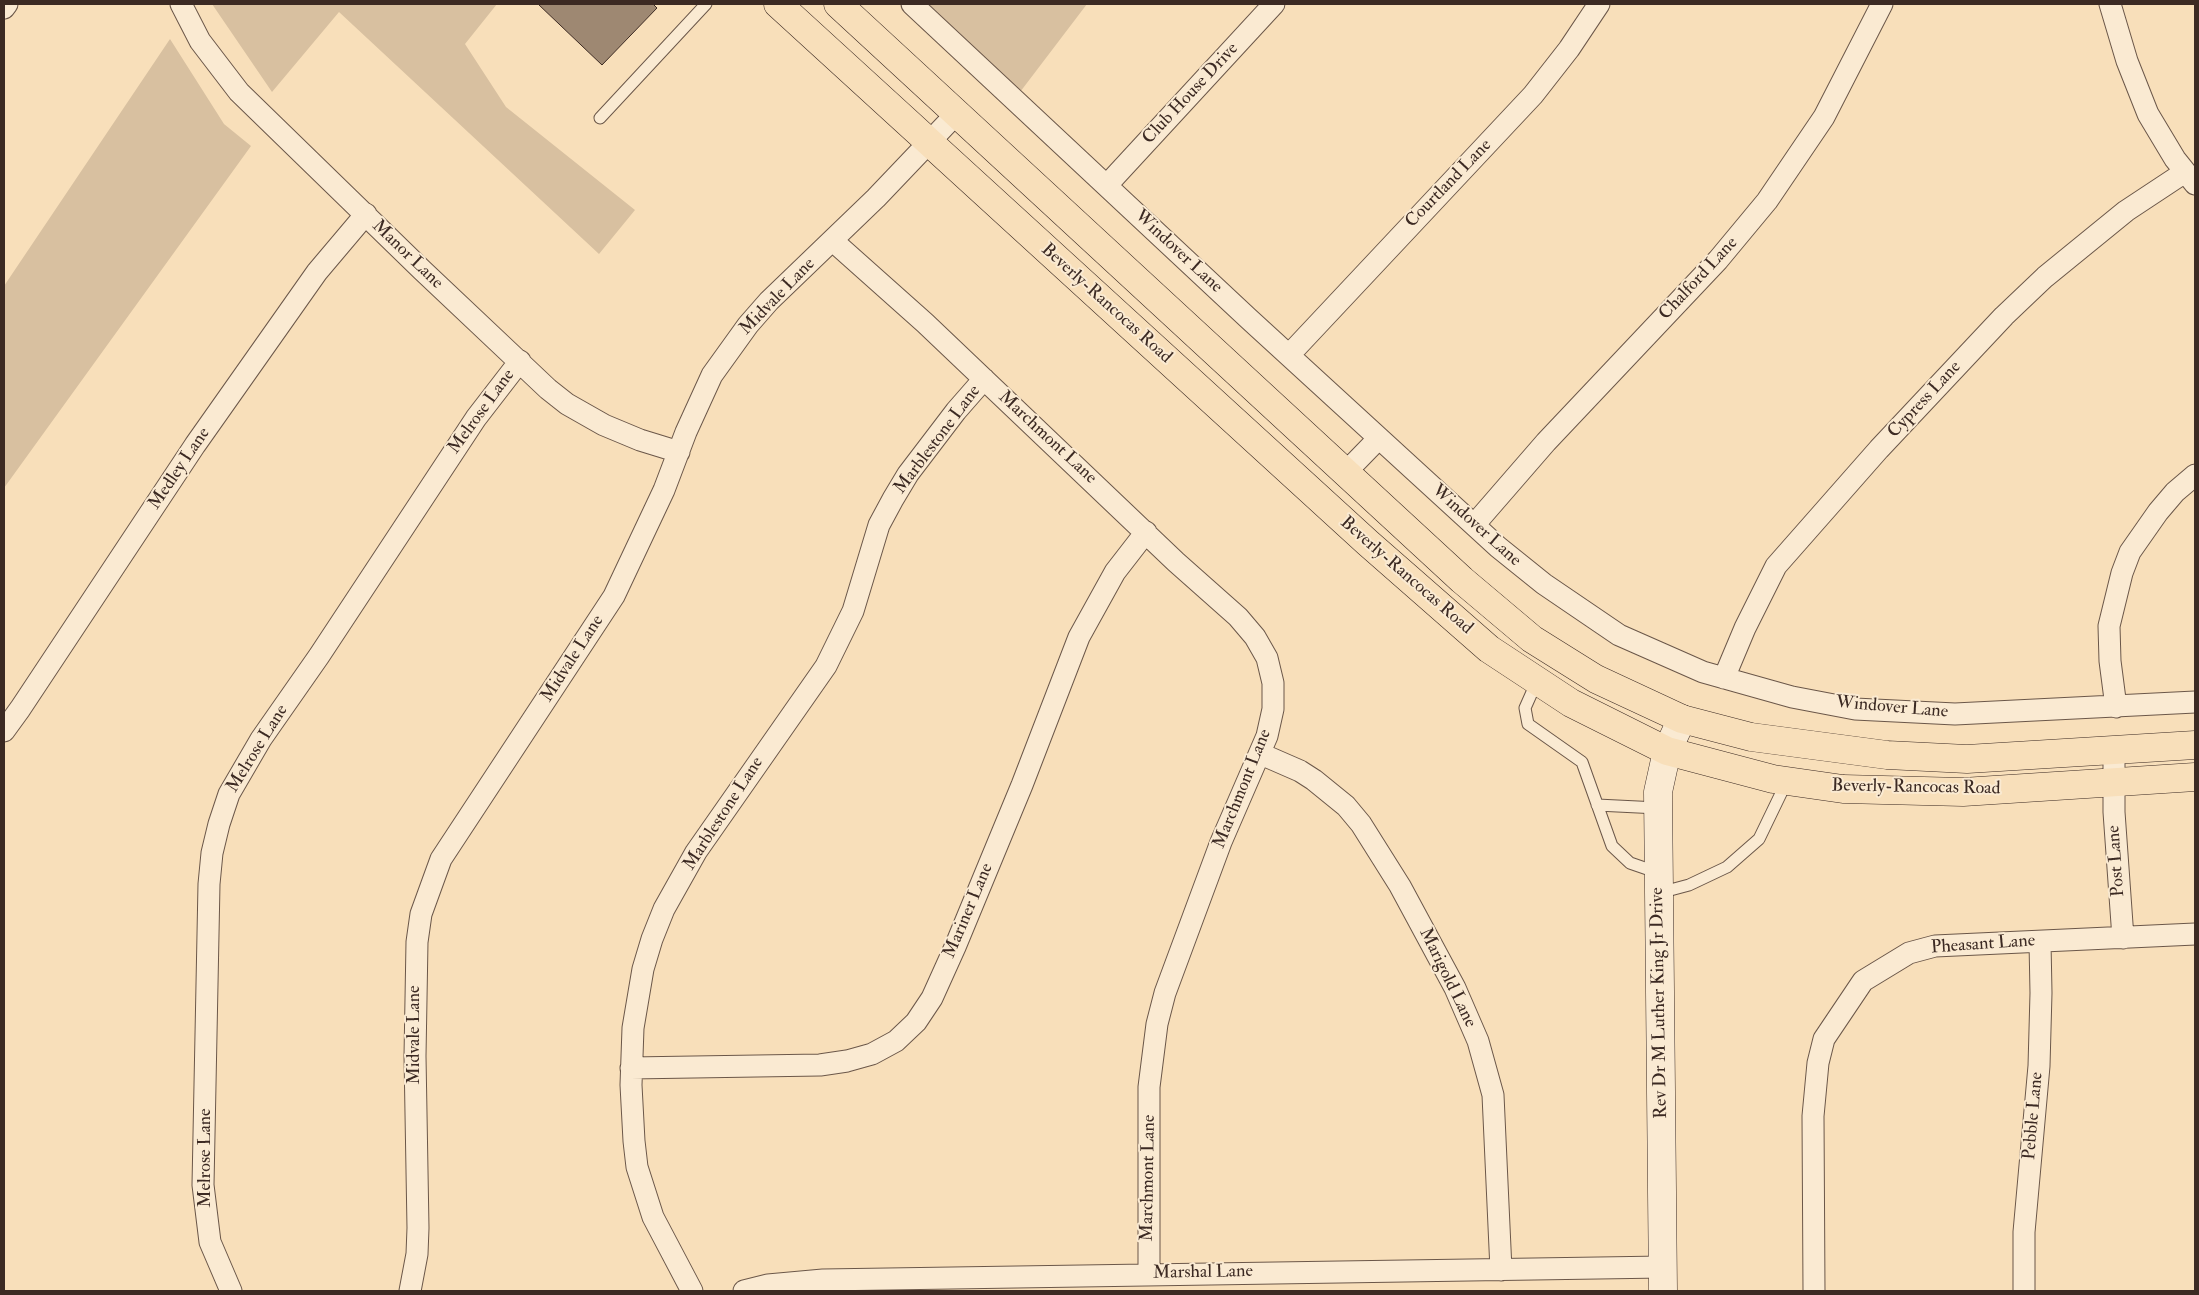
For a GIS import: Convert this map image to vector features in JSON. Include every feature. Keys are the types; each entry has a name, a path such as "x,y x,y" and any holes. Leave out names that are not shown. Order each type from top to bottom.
{"main road":[{"name":"Beverly-Rancocas Road","path":"778,4 1368,543 1489,649 1571,704 1667,751 1787,781 1843,790 1963,792 2113,784 2195,777"},
{"name":"Beverly-Rancocas Road","path":"838,4 1462,580 1532,639 1596,679 1682,719 1751,737 1887,755 1967,759 2195,744"},
{"path":"1183,374 1209,378 1231,388 1307,459 1326,470 1346,472"}],"street":[{"path":"4,8 7,4"},
{"name":"Manor Lane","path":"181,4 200,41 239,92 548,389 586,416 640,440 679,452"},
{"name":"Windover Lane","path":"912,4 1474,525 1544,584 1619,635 1674,661 1724,678 1785,695 1855,709 1887,709 1955,714 2195,702"},
{"name":"Club House Drive","path":"1107,184 1274,4"},
{"name":"Courtland Lane","path":"1289,355 1532,95 1569,49 1599,4"},
{"name":"Chalford Lane","path":"1474,525 1590,395 1718,260 1762,208 1783,181 1824,117 1882,4"},
{"path":"2110,4 2128,61 2148,114 2190,178"},
{"name":"Midvale Lane","path":"410,1291 417,1254 418,1228 415,998 417,942 421,914 441,859 614,596 664,490 712,375 748,325 930,143 956,113"},
{"name":"Cypress Lane","path":"1724,678 1745,628 1776,566 1878,449 2004,316 2045,277 2126,211 2190,178"},
{"name":"Medley Lane","path":"4,731 195,445 317,272 366,214"},
{"name":"Marchmont Lane","path":"833,241 984,379 1238,617 1255,637 1267,658 1273,683 1273,709 1261,754 1221,842 1166,993 1157,1024 1150,1087 1149,1274"},
{"name":"Melrose Lane","path":"231,1291 210,1242 203,1185 209,884 212,853 219,824 229,794 260,739 319,656 476,418 520,361"},
{"name":"Marblestone Lane","path":"692,1291 663,1239 642,1185 634,1141 633,1028 643,968 664,909 696,852 826,666 853,611 879,525 893,499 908,474 956,411 984,379"},
{"path":"1346,472 1379,438"},
{"path":"2116,707 2110,660 2109,626 2122,573 2130,552 2158,512 2175,492 2195,475"},
{"name":"Mariner Lane","path":"632,1068 802,1066 847,1061 872,1054 896,1041 916,1022 932,998 955,947 1022,785 1078,637 1111,579 1146,532"},
{"name":"Rev Dr M Luther King Jr Drive","path":"1663,1279 1658,792 1667,751 1682,719"},
{"name":"Post Lane","path":"2114,750 2113,784 2123,938"},
{"name":"Marigold Lane","path":"1261,754 1300,770 1346,806 1361,824 1400,886 1455,988 1478,1041 1493,1095 1501,1270"},
{"name":"Pheasant Lane","path":"1814,1291 1812,1116 1814,1090 1824,1039 1863,981 1909,953 1953,945 2195,934"},
{"name":"Pebble Lane","path":"2024,1291 2024,1232 2039,1066 2040,942"},
{"name":"Marshal Lane","path":"744,1291 795,1281 1000,1277 1060,1278 1149,1274 1501,1270 1663,1279"}],"lane":[{"path":"600,118 706,4"},
{"path":"1537,681 1524,708 1528,724 1582,762 1612,846 1630,863 1659,883 1688,885 1727,867 1758,839 1787,781"},
{"path":"1597,805 1658,808"}],"shaded area":[{"path":"212,4 497,4 465,44 506,107 635,210 599,254 339,12 272,92"},
{"path":"910,4 1087,4 1014,100"},
{"path":"170,39 224,124 251,146 4,488 4,286"}],"building":[{"path":"538,4 653,4 657,8 602,65"}]}
